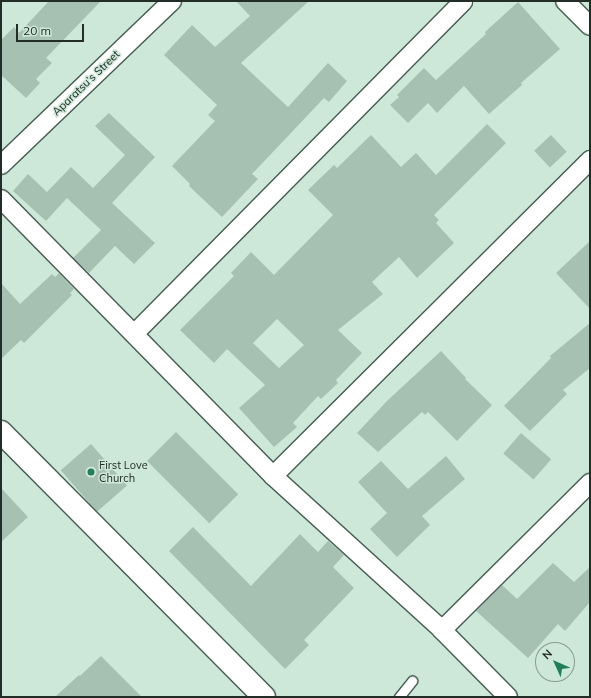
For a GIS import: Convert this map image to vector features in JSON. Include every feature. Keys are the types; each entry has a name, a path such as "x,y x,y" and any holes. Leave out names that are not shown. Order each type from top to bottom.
{"street":[{"name":"Aparatsu’s Street","path":"1,165 172,1"},
{"path":"134,334 463,1"},
{"path":"565,1 590,26"},
{"path":"273,476 590,160"},
{"path":"1,200 273,476 442,630 508,697"},
{"path":"1,432 264,697"},
{"path":"442,630 590,483"}],"lane":[{"path":"399,697 412,681"}],"building":[{"path":"49,1 101,1 46,58 52,63 36,79 40,83 26,98 1,75 1,40 14,27 19,33"},
{"path":"236,1 309,1 241,63 288,107 328,63 347,81 329,102 324,98 252,174 258,179 222,217 189,186 190,184 172,166 215,121 208,115 217,105 164,55 192,25 215,47 250,16"},
{"path":"518,2 560,49 521,83 522,85 489,114 464,86 437,113 428,103 408,123 390,105 399,97 397,95 424,68 436,80"},
{"path":"109,113 155,157 112,203 155,243 134,264 115,246 89,273 73,258 101,230 67,198 46,221 13,191 28,174 47,192 71,167 93,188 125,155 95,126"},
{"path":"487,124 506,143 434,215 439,220 436,223 454,243 417,278 399,257 372,282 383,294 338,330 362,353 336,380 338,383 321,399 318,396 293,423 297,427 274,447 239,408 265,385 227,349 214,363 180,330 234,276 231,273 251,252 274,275 333,215 308,190 334,165 337,168 371,135 401,167 416,153 436,175","holes":["277,319 304,345 279,368 253,343"]},
{"path":"551,135 567,152 550,168 534,151"},
{"path":"590,241 590,309 556,273"},
{"path":"59,273 74,289 70,293 72,295 24,343 21,340 1,359 1,283 20,304 52,274 55,277"},
{"path":"590,323 590,368 563,390 567,394 530,431 504,406 551,358 550,356"},
{"path":"441,351 466,378 465,379 492,405 457,441 428,412 425,415 422,412 378,452 357,433 388,400"},
{"path":"176,432 238,494 209,523 147,461"},
{"path":"521,433 551,459 533,480 503,453"},
{"path":"91,444 127,486 97,512 61,470"},
{"path":"446,456 465,479 422,516 430,525 397,557 370,529 387,513 358,482 381,461 408,489"},
{"path":"1,488 28,517 1,542"},
{"path":"193,527 251,586 300,534 318,552 328,541 344,555 333,567 354,588 304,640 309,645 285,669 169,551"},
{"path":"553,563 574,582 590,567 590,602 565,631 558,624 542,642 535,642 535,650 528,658 476,611 502,585 517,599"},
{"path":"101,656 142,697 55,697 79,675 80,676"}],"place":[{"name":"First Love Church","path":"91,472"}]}
